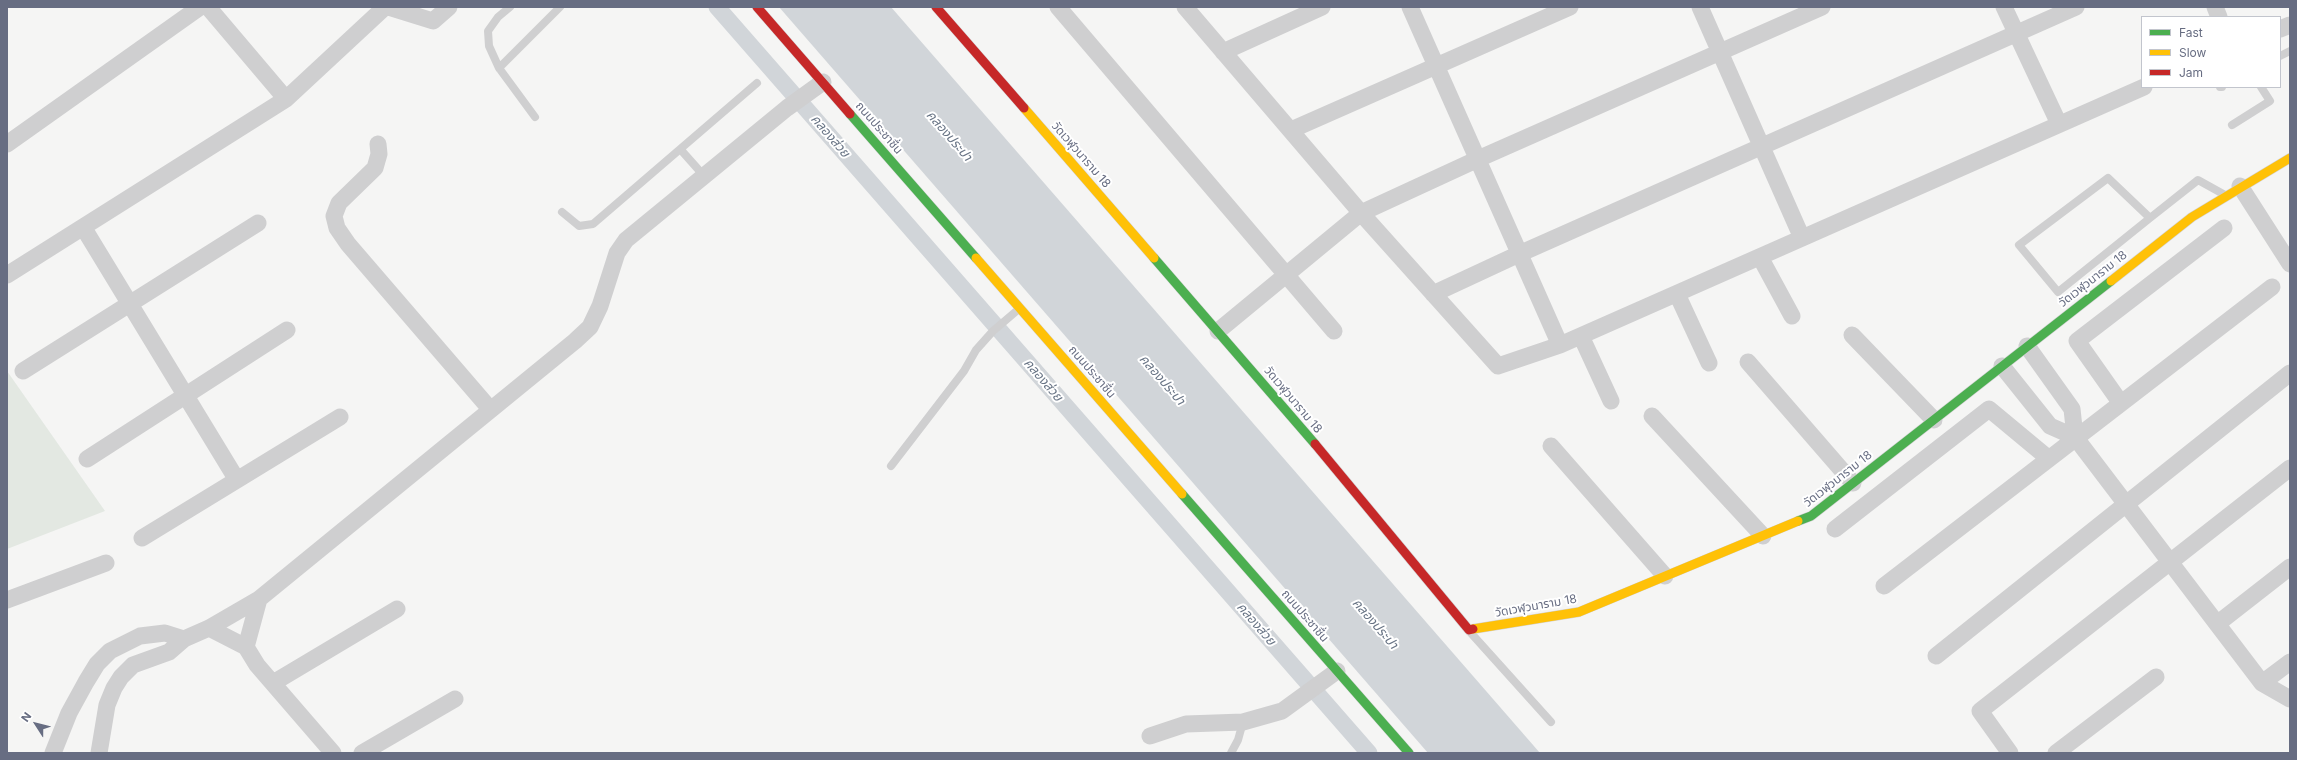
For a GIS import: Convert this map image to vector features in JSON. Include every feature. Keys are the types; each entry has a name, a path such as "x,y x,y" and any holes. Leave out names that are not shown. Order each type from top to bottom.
{"street":[{"path":"7,144 200,7"},
{"path":"208,7 286,99"},
{"path":"7,275 286,99 385,7"},
{"path":"388,7 433,21 449,7"},
{"name":"ถนนประชาชื่น","path":"756,7 1409,753"},
{"name":"วัดเวฬุวนาราม 18","path":"936,7 1280,402 1469,630 1579,612 1812,516 2192,217 2240,186 2290,158"},
{"path":"1058,7 1334,331"},
{"path":"1185,7 1361,213 1498,366 1560,345 1581,336 2142,88"},
{"path":"1223,52 1322,7"},
{"path":"1410,7 1560,345"},
{"path":"1291,130 1570,7"},
{"path":"1700,7 1802,238"},
{"path":"1218,331 1361,213 1478,159 1822,7"},
{"path":"2004,7 2058,124"},
{"path":"1434,294 1519,254 2076,7"},
{"path":"2281,28 2290,24"},
{"path":"99,753 107,705 121,677 134,665 169,652 184,639 209,628 259,599 590,327 600,306 617,253 626,240 794,103 823,82"},
{"path":"378,144 379,154 375,168 339,203 334,216 337,228 348,244 490,409"},
{"path":"2240,186 2290,264"},
{"path":"23,371 258,223"},
{"path":"83,227 237,480"},
{"path":"2120,402 2076,341 2224,228"},
{"path":"1760,257 1792,316"},
{"path":"1884,586 2120,402 2272,287"},
{"path":"1677,294 1709,363"},
{"path":"87,458 288,330"},
{"path":"1852,335 1934,420"},
{"path":"1581,336 1611,401"},
{"path":"2027,346 2072,409 2075,438"},
{"path":"1748,362 1853,483"},
{"path":"2002,366 2050,426 2075,438 2262,683 2290,699"},
{"path":"1936,656 2290,373"},
{"path":"1835,529 1989,409 2048,458"},
{"path":"1652,416 1763,536"},
{"path":"142,538 340,418"},
{"path":"1551,446 1665,576"},
{"path":"2010,753 1980,711 2290,468"},
{"path":"7,600 106,563"},
{"path":"2217,624 2290,567"},
{"path":"246,647 259,599"},
{"path":"273,683 397,609"},
{"path":"209,628 246,647 273,683 333,753"},
{"path":"53,753 69,713 86,682 97,664 110,651 140,636 165,634 184,639"},
{"path":"2262,683 2290,662"},
{"path":"1150,736 1186,724 1242,722 1282,711 1337,671"},
{"path":"2056,753 2156,676"},
{"path":"362,753 455,699"}],"lane":[{"path":"510,7 498,17 488,31 489,46 499,68 535,117"},
{"path":"499,68 560,7"},
{"path":"2281,56 2290,51"},
{"path":"562,212 579,226 593,224 681,150 757,83"},
{"path":"2232,125 2270,101 2263,88"},
{"path":"681,150 705,177"},
{"path":"2150,218 2108,178 2018,245 2058,292 2198,180 2226,196"},
{"path":"891,466 964,371 976,350 993,331 1020,308"},
{"path":"1469,630 1551,722"},
{"path":"1231,753 1242,722"}],"shaded area":[{"path":"7,371 105,511 7,549"}],"water":[{"name":"คลองประปา","path":"779,7 891,7 1540,753 1428,753"}],"waterway":[{"name":"คลองส่วย","path":"717,7 1369,753"}],"traffic: fast":[{"path":"850,114 976,258"},
{"path":"1154,258 1315,444"},
{"path":"1798,521 1811,516 2111,281"},
{"path":"1182,494 1409,753"}],"traffic: slow":[{"path":"1024,108 1154,258"},
{"path":"2111,281 2192,217 2290,158"},
{"path":"976,258 1182,494"},
{"path":"1473,629 1579,612 1798,521"}],"traffic: jam":[{"path":"757,7 850,114"},
{"path":"936,7 1024,108"},
{"path":"1315,444 1469,630 1473,629"}]}
